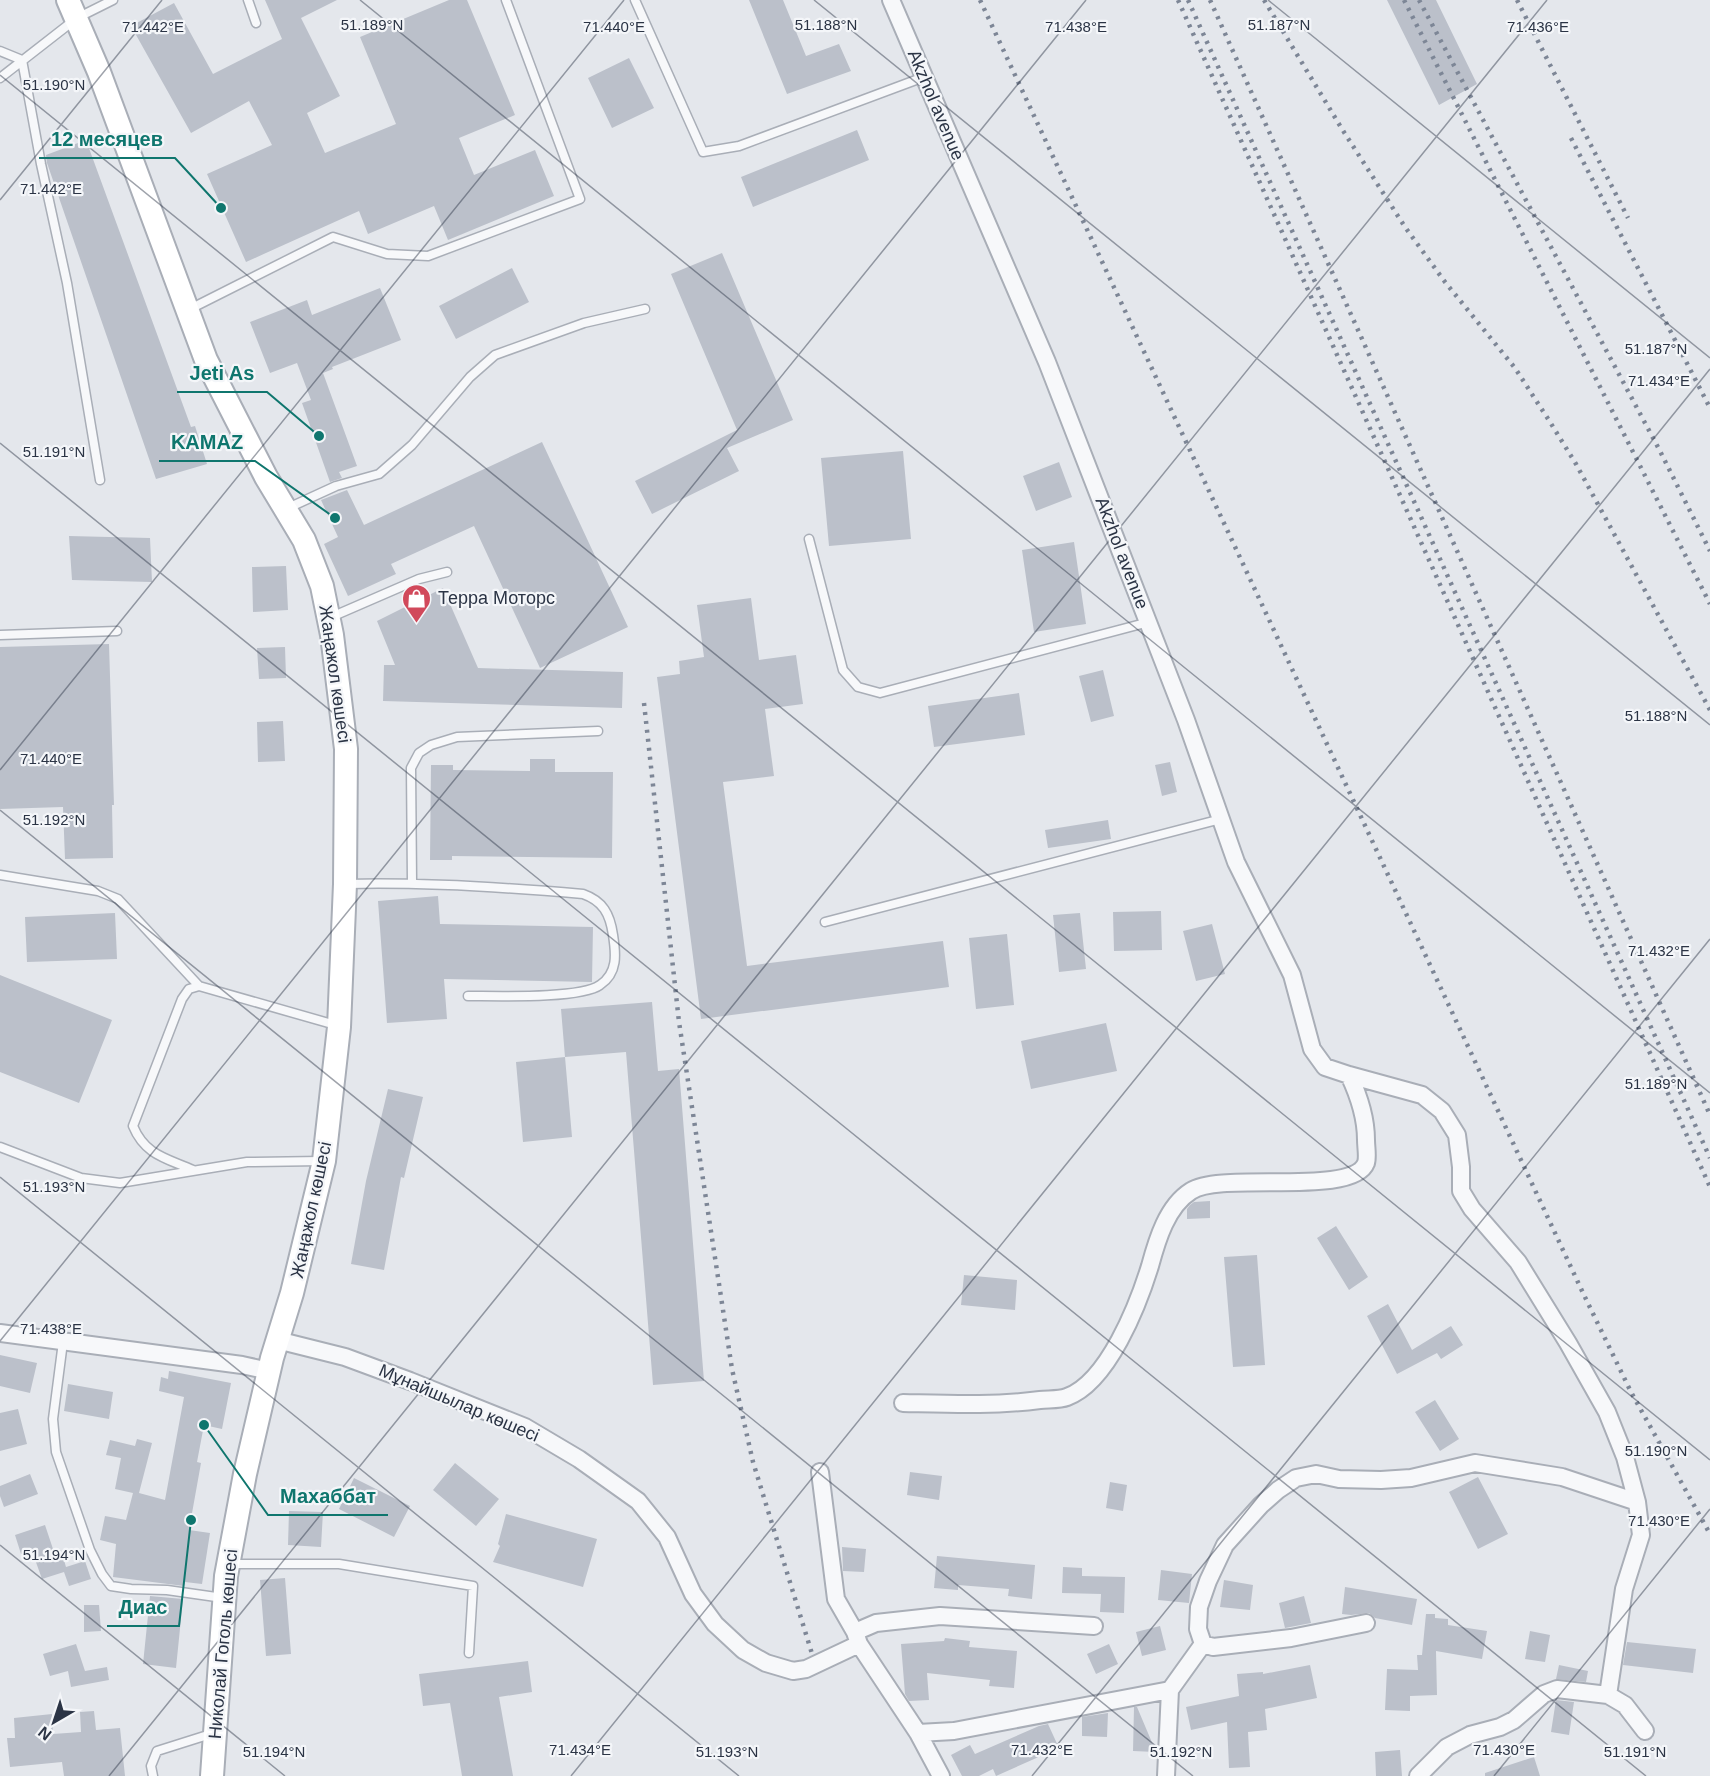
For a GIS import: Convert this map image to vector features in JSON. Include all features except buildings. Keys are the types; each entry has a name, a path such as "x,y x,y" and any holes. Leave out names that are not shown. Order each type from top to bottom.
{"main road":[{"name":"Жаңажол көшесі","path":"72,9 99,72 206,360 266,477 304,540 322,586 328,618 346,749 345,884 339,1027 324,1161 292,1293 273,1356"},
{"name":"Николай Гоголь көшесі","path":"212,1776 224,1598 245,1474 273,1356"}],"street":[{"name":"Akzhol avenue","path":"891,0 1047,362 1149,622 1236,862 1292,975 1312,1049 1325,1067 1422,1095 1442,1111 1456,1135 1461,1167 1461,1191 1472,1209 1518,1262 1607,1412 1625,1457 1637,1502 1641,1535 1624,1589 1608,1695"},
{"path":"903,1403 1006,1405 1066,1397 1086,1386 1121,1337 1146,1278 1156,1243 1166,1221 1180,1200 1191,1190 1207,1185 1229,1183 1306,1183 1359,1172 1366,1162 1366,1125 1358,1094 1349,1075"},
{"path":"0,1333 242,1365 273,1356"},
{"name":"Мұнайшылар көшесі","path":"273,1356 345,1357 525,1427 579,1459 638,1501 667,1538 693,1594 715,1624 743,1650 766,1663 793,1671 806,1669 857,1638 876,1623 940,1616 1094,1626"},
{"path":"1203,1644 1198,1629 1199,1607 1225,1545 1261,1505 1278,1490 1296,1479 1316,1474 1339,1479 1411,1478 1475,1463 1562,1477 1637,1502"},
{"path":"820,1472 836,1599 857,1638 918,1733 941,1776"},
{"path":"1203,1644 1213,1647 1291,1638 1366,1623"},
{"path":"1166,1776 1170,1690 1203,1644"},
{"path":"1418,1776 1447,1747 1470,1735 1500,1727 1514,1720 1544,1694 1557,1689 1608,1695 1625,1705 1645,1731"},
{"path":"918,1733 954,1731 1170,1690"}],"lane":[{"path":"0,78 22,60 72,9 113,0"},
{"path":"248,0 256,23"},
{"path":"188,311 333,237 387,254 428,256 580,199 506,0"},
{"path":"635,0 703,152 739,146 924,77"},
{"path":"0,51 22,60"},
{"path":"22,60 41,164 67,283 100,480"},
{"path":"286,509 336,486 379,474 412,445 470,377 495,355 584,323 645,309"},
{"path":"809,539 843,670 858,687 880,693 1149,622"},
{"path":"328,618 419,579 447,572"},
{"path":"0,635 117,631"},
{"path":"412,882 411,768 419,753 431,745 457,737 598,731"},
{"path":"825,922 1221,819"},
{"path":"0,875 98,891 118,900 199,986 339,1027"},
{"path":"345,884 412,882 583,894 594,898 604,907 611,922 617,957 612,971 601,985 581,993 468,996"},
{"path":"193,1170 148,1150 138,1138 133,1126 182,999 189,989 199,986"},
{"path":"0,1147 81,1178 120,1183 247,1162 324,1161"},
{"path":"63,1342 53,1419 56,1452 90,1550 102,1574 111,1586 167,1590 224,1598"},
{"path":"229,1564 339,1564 473,1586 469,1653"},
{"path":"153,1776 151,1766 157,1751 215,1732"}],"railway":[{"path":"980,0 1583,1293 1631,1392 1710,1534"},
{"path":"1178,0 1710,1187"},
{"path":"1188,0 1710,1158"},
{"path":"1210,0 1710,1115"},
{"path":"1264,0 1342,129 1405,227 1445,282 1515,368 1550,422 1576,464 1710,710"},
{"path":"1404,0 1710,604"},
{"path":"1419,0 1660,451 1710,551"},
{"path":"1517,0 1628,218"},
{"path":"1571,138 1710,408"},
{"path":"644,703 679,1022 732,1369 753,1462 813,1657"}],"place":[{"name":"12 месяцев","path":"221,208"},
{"name":"Jeti As","path":"319,436"},
{"name":"KAMAZ","path":"335,518"},
{"name":"Терра Моторс","path":"417,624"},
{"name":"Махаббат","path":"204,1425"},
{"name":"Диас","path":"191,1520"}]}
